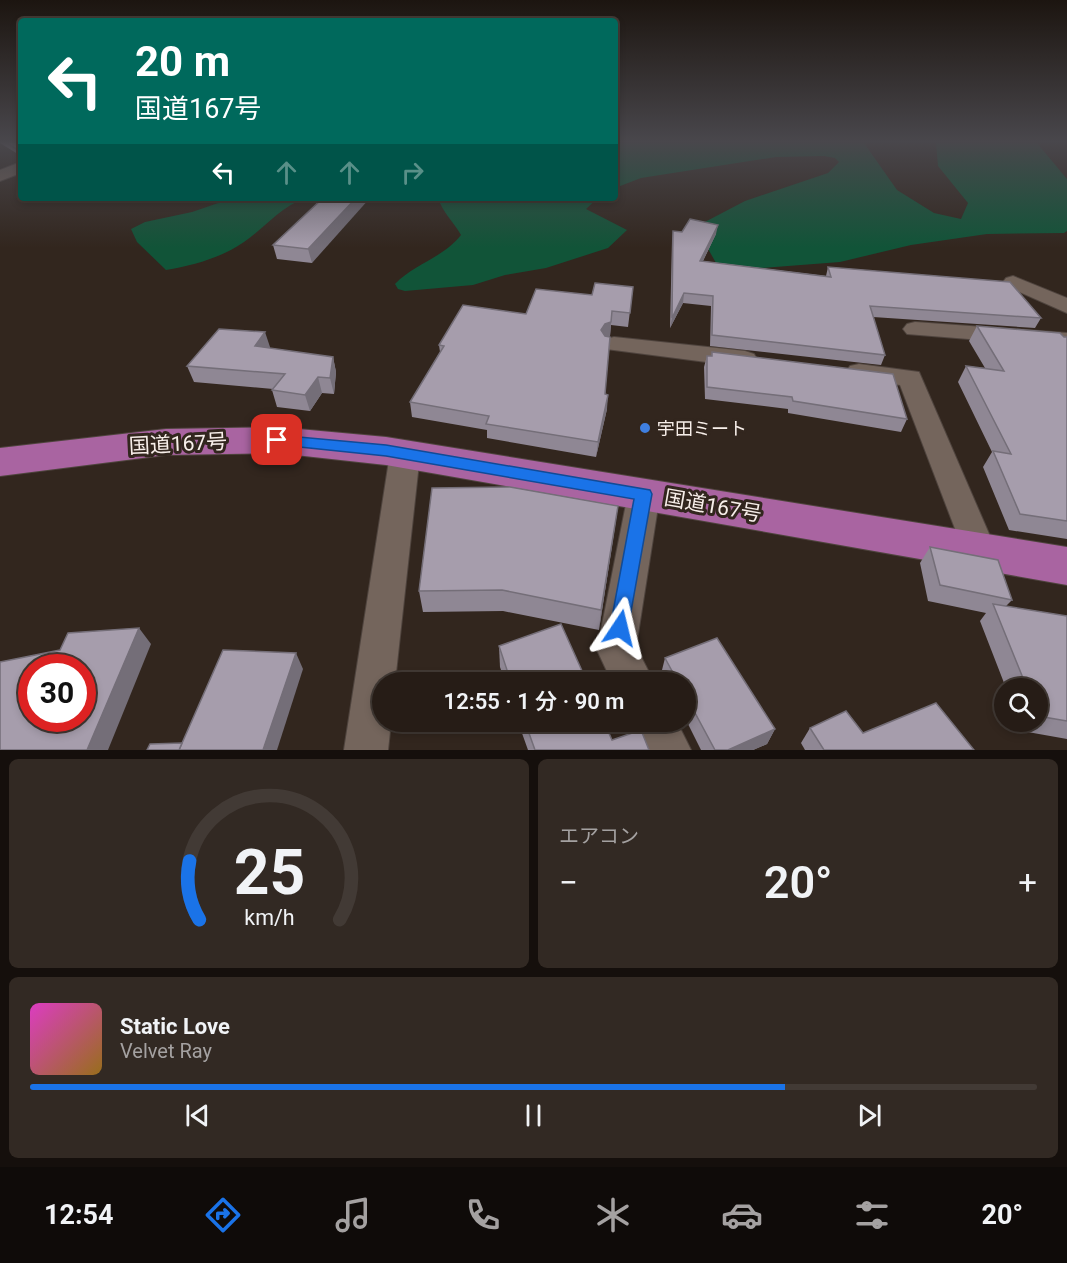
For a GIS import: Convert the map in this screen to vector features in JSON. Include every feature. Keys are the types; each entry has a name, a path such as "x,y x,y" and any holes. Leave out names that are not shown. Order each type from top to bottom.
{"highway":[{"name":"国道167号","path":"0,462 166,442 277,440 405,454 1067,566"}],"street":[{"path":"1013,282 1067,306"},
{"path":"915,329 1067,340"},
{"path":"614,344 768,362"},
{"path":"839,370 910,378 979,550"},
{"path":"366,750 405,454"},
{"path":"628,672 616,650 644,494"},
{"path":"659,732 669,750"}],"green space":[{"path":"618,177 647,177 618,187"},
{"path":"816,177 888,177 897,190 934,213 961,219 968,203 947,177 1065,177 1067,231 1064,233 987,234 911,245 840,262 748,269 716,263 702,238 701,224 745,201"},
{"path":"224,201 299,201 244,242 217,257 166,270 137,242 131,229 145,222 192,212"},
{"path":"432,201 595,201 586,209 627,230 608,248 546,268 505,275 473,285 405,291 398,289 395,284 403,277 446,250 461,235 440,203"}],"building":[{"path":"320,201 353,201 308,249 273,245"},
{"path":"690,219 718,225 700,261 831,277 828,267 1010,282 1041,318 870,306 885,355 712,335 713,296 684,293 672,318 673,231 682,232"},
{"path":"595,283 633,287 630,313 612,311 611,322 605,324 601,330 605,336 610,337 605,394 608,395 598,442 486,424 489,416 410,402 444,346 439,345 463,305 526,314 536,289 592,295"},
{"path":"977,326 1060,333 1067,337 1067,521 1020,514 993,451 1011,454 966,366 1004,371"},
{"path":"219,329 265,332 255,346 333,357 330,378 318,377 305,395 272,390 285,374 187,366"},
{"path":"712,352 893,374 907,419 793,401 792,397 707,387 707,356 712,356"},
{"path":"510,487 618,506 601,610 502,590 419,591 432,488"},
{"path":"930,547 998,560 1012,600 940,585"},
{"path":"993,604 1067,616 1067,721 1048,718 1048,678 1023,678"},
{"path":"561,624 583,672 508,672 499,646"},
{"path":"139,628 96,729 96,654 40,654 60,650 68,633"},
{"path":"717,638 775,729 728,750 715,750 696,715 696,672 673,672 665,658"},
{"path":"223,650 296,653 263,750 179,750"},
{"path":"18,658 18,732 95,732 87,750 0,750 0,662"},
{"path":"936,703 974,750 824,750 810,728 846,711 863,733"},
{"path":"529,732 608,732 612,740 642,732 649,750 535,750"},
{"path":"182,743 179,750 147,750 150,744"}],"place":[{"name":"宇田ミート","path":"645,428"}],"route":[{"path":"277,440 386,451 644,494 620,628"}]}
